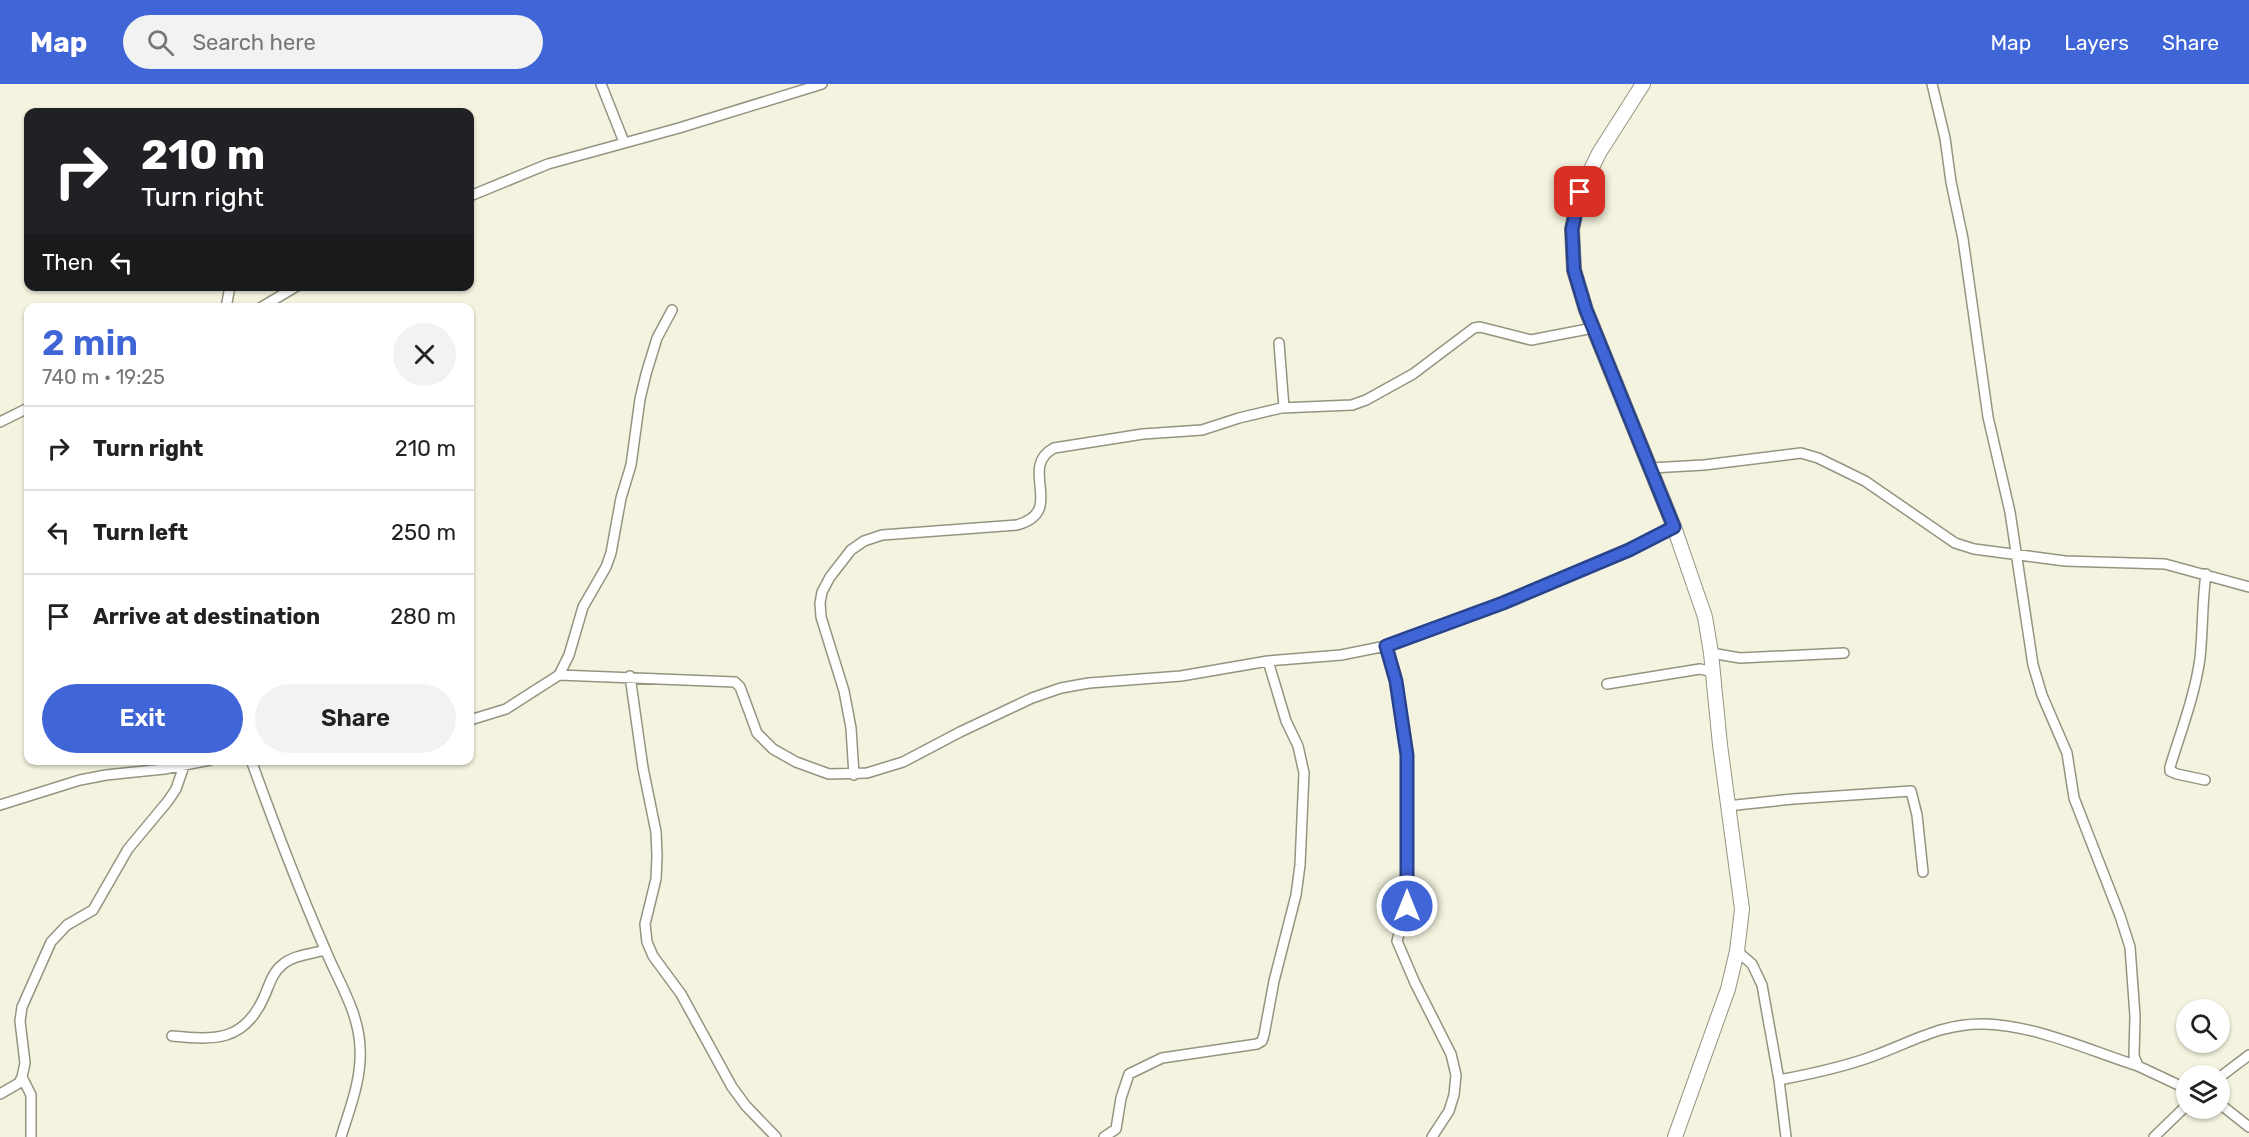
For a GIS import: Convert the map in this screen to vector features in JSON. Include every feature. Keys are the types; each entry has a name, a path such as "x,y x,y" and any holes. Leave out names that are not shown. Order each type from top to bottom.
{"main road":[{"path":"1643,84 1599,153 1580,192 1572,229 1574,270 1593,328 1674,527 1705,617 1742,909 1737,951 1728,989 1675,1137"}],"street":[{"path":"602,84 624,142"},
{"path":"474,194 530,170 822,84"},
{"path":"1932,84 1945,138 1951,182 1963,239 1988,417 2004,482 2018,556 2033,665 2042,695 2067,753 2074,798 2130,947 2135,1016 2133,1047 2138,1066"},
{"path":"268,303 289,291"},
{"path":"474,719 506,709 559,675 569,655 583,607 606,567 611,553 621,498 631,465 640,399 646,374 657,338 672,310"},
{"path":"854,775 851,728 844,691 821,617 820,603 822,592 830,577 851,550 864,540 882,535 1017,525 1027,522 1040,510 1042,501 1038,473 1040,464 1047,452 1054,448 1143,434 1192,432 1284,408 1352,405 1366,400 1413,374 1474,328 1490,328 1531,340 1593,328"},
{"path":"1280,343 1284,408"},
{"path":"0,422 24,410"},
{"path":"1651,468 1713,464 1801,453 1818,458 1865,481 1955,543 1974,549 2065,561 2165,564 2249,587"},
{"path":"559,675 630,676 735,682 740,687 757,733 773,749 796,762 829,774 854,775 903,762 1032,698 1061,688 1089,683 1181,676 1268,661 1341,655 1386,646 1503,603 1629,550 1674,527"},
{"path":"2205,780 2177,774 2170,771 2170,766 2195,684 2200,658 2202,603 2206,574"},
{"path":"1386,646 1396,681 1407,755 1407,906 1397,941 1415,983 1451,1054 1456,1075 1454,1095 1449,1111 1432,1137"},
{"path":"1711,653 1740,658 1844,653"},
{"path":"1104,1137 1116,1129 1121,1098 1129,1074 1162,1058 1257,1044 1262,1041 1299,875 1304,773 1298,746 1286,721 1268,661"},
{"path":"1607,684 1700,669 1713,672"},
{"path":"630,676 643,768 656,831 656,879 648,904 645,924 647,942 653,956 681,994 732,1087 746,1106 776,1137"},
{"path":"0,805 80,780 188,765"},
{"path":"253,765 325,950 353,1011 360,1046 357,1086 341,1137"},
{"path":"0,1095 19,1083 22,1077 25,1063 20,1021 22,1007 51,942 67,925 93,910 128,849 176,789 184,766"},
{"path":"1728,806 1911,791 1917,815 1923,872"},
{"path":"172,1036 200,1039 235,1034 248,1024 259,1009 273,975 280,966 291,958 325,950"},
{"path":"1737,951 1752,964 1761,985 1779,1080 1786,1137"},
{"path":"1779,1080 1821,1072 1875,1056 1924,1034 1951,1027 1982,1024 2040,1032 2138,1066 2176,1084"},
{"path":"2230,1069 2249,1055"},
{"path":"22,1077 30,1095 31,1137"},
{"path":"2230,1112 2249,1127"},
{"path":"2154,1137 2176,1116"}],"route":[{"path":"1407,906 1407,755 1404,721 1386,646 1503,603 1629,550 1674,527 1612,377 1586,310 1574,270 1572,229 1580,192"}]}
